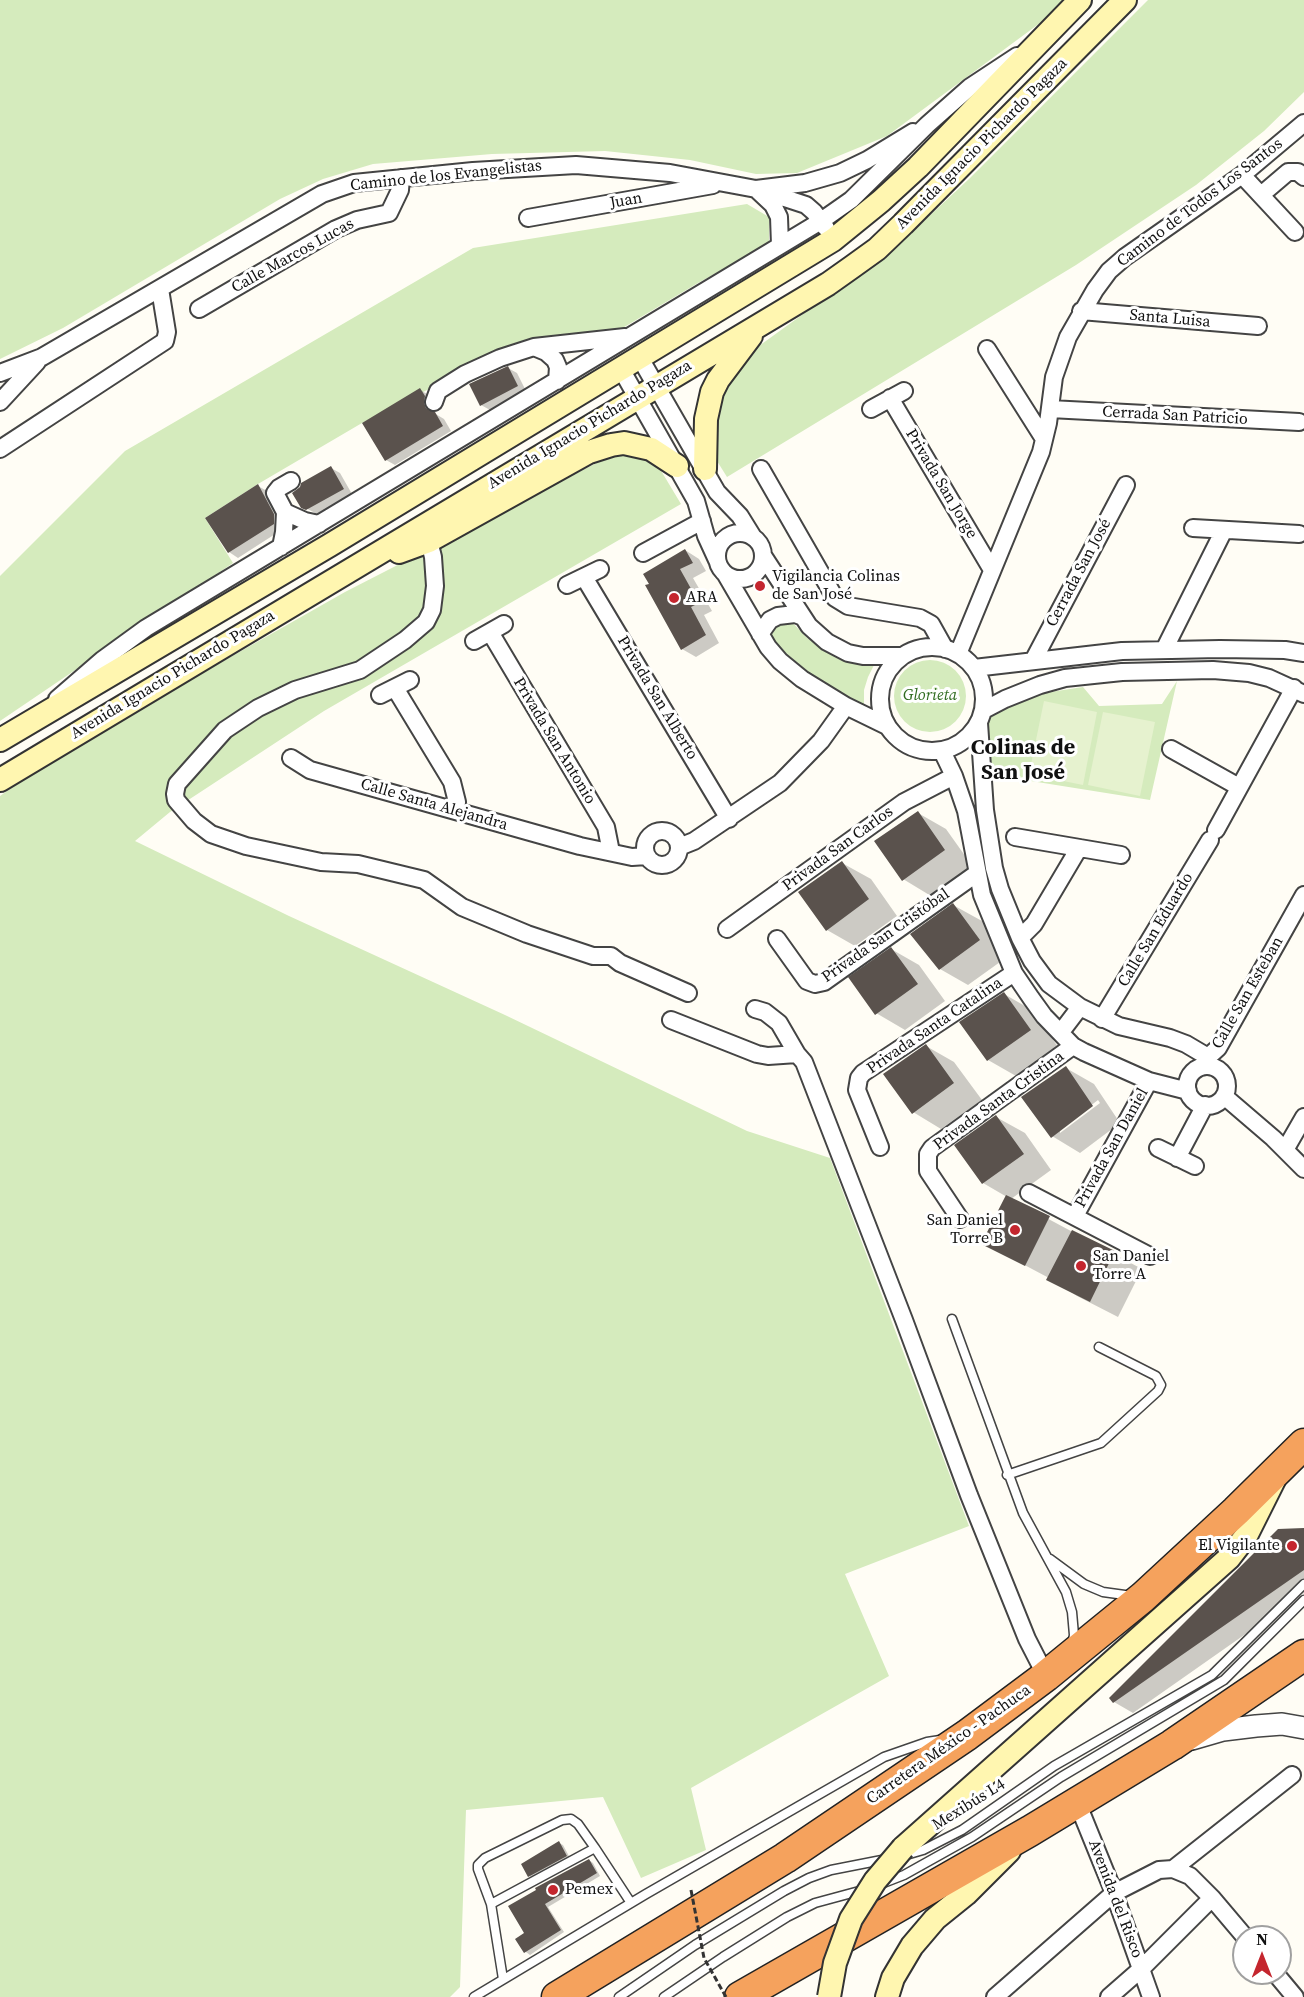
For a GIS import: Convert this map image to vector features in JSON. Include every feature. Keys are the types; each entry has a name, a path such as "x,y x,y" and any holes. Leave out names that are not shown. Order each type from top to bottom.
{"highway":[{"name":"Carretera México - Pachuca","path":"557,1997 785,1858 967,1735 1046,1676 1143,1597 1229,1518 1304,1444"},
{"path":"740,1997 1030,1831 1172,1745 1304,1655"}],"main road":[{"name":"Avenida Ignacio Pichardo Pagaza","path":"0,740 631,364 827,230 881,201 918,167 1080,0"},
{"name":"Avenida Ignacio Pichardo Pagaza","path":"0,780 828,284 876,249 1125,0"},
{"path":"827,230 876,249"},
{"path":"827,230 833,253 828,284"},
{"path":"705,469 706,419 712,392 735,356 760,325"},
{"path":"347,571 429,541 590,452 612,444 624,443 651,449 677,466"},
{"path":"829,1997 835,1964 850,1919 875,1881 903,1848 1229,1558 1246,1536 1279,1468"},
{"path":"887,1997 893,1978 912,1946 935,1919 966,1894 1030,1831"}],"street":[{"name":"Avenida Ignacio Pichardo Pagaza","path":"33,720 75,682 146,628 780,245 827,230 850,200 927,125 970,87 1004,63 1034,47"},
{"name":"Camino de Todos Los Santos","path":"951,651 992,570 1034,468 1044,439 1051,392 1059,360 1081,311 1109,271 1125,257 1242,175 1304,123"},
{"path":"753,189 805,183 840,173 927,125"},
{"path":"1285,140 1304,141"},
{"name":"Camino de los Evangelistas","path":"0,373 42,357 322,194 354,183 484,170 576,165 670,173 753,189 799,201 814,212 827,230"},
{"path":"1261,195 1288,172 1298,172 1304,177"},
{"path":"1242,175 1295,232"},
{"name":"Calle Marcos Lucas","path":"199,309 336,229 357,220 389,213 400,190 401,178"},
{"name":"Juan","path":"528,218 723,184"},
{"path":"753,189 773,205 779,217 780,245"},
{"path":"0,449 165,340 167,332 160,289"},
{"name":"Santa Luisa","path":"1081,311 1258,326"},
{"path":"434,402 438,391 465,374 500,358 534,348 628,337"},
{"path":"534,348 546,352 555,360 558,367 557,381"},
{"path":"987,349 1044,439"},
{"name":"Camino de los Evangelistas","path":"0,402 42,357"},
{"path":"631,364 646,391 677,466 696,501 706,536 721,568 772,654 802,679 846,706 887,726"},
{"path":"646,391 705,469 717,492 740,516 803,617 817,634 848,653 876,657 903,656"},
{"name":"Privada San Jorge","path":"871,409 897,395 992,570"},
{"name":"Cerrada San Patricio","path":"1050,409 1299,422"},
{"path":"761,469 835,598 848,606 920,618 931,624 951,651 974,668 981,680 984,693 981,716 988,830 1000,889 1020,938 1032,961 1049,984 1080,1007 1102,1019 1119,1026 1178,1041 1209,1062 1222,1072 1226,1077 1227,1090 1224,1096 1216,1104 1205,1105 1194,1101 1188,1091 1189,1078 1193,1072 1209,1062"},
{"path":"281,547 285,512 275,493 291,481"},
{"name":"Cerrada San José","path":"1033,661 1126,485"},
{"path":"285,512 304,521 319,524"},
{"path":"643,553 702,520"},
{"path":"1193,528 1299,534"},
{"path":"1164,650 1224,530"},
{"path":"753,537 745,533 735,533 727,537 717,551 721,568 733,579 749,578 756,573 764,557"},
{"path":"429,541 433,557 435,586 432,610 426,622 405,640 360,670 295,690 258,708 225,730 177,784 174,794 176,800 201,828 219,837 246,846 321,862 358,864 424,880 462,907 527,934 593,956 611,956 620,963 688,993"},
{"path":"567,585 600,569"},
{"name":"Privada San Alberto","path":"585,577 729,819"},
{"path":"760,634 764,626 778,616 795,614 803,617"},
{"name":"Privada San Antonio","path":"474,641 497,628 606,827 611,852"},
{"path":"951,651 930,647 916,650 903,656 891,667 883,681 881,712 887,726 897,738 911,747 926,751 942,751 953,747 972,733 981,716 1005,699 1065,678 1122,672 1234,671 1269,678 1299,691"},
{"path":"974,668 1083,654 1164,650 1237,649 1304,653"},
{"path":"395,688 452,782 457,802 456,811"},
{"name":"Calle San Eduardo","path":"1102,1019 1213,835 1239,786 1299,691"},
{"path":"679,846 694,841 780,783 804,761 846,706"},
{"path":"1171,749 1239,786"},
{"path":"942,751 954,776 966,811 976,874 982,895 1014,973 1044,1016 1073,1046 1149,1081 1188,1091"},
{"name":"Calle Santa Alejandra","path":"291,758 310,770 580,846 632,857 647,856"},
{"name":"Privada San Carlos","path":"727,929 904,802 954,776"},
{"path":"970,833 988,830"},
{"path":"657,832 669,832 678,841 678,857 670,864 654,864 647,856 645,845 657,832"},
{"path":"1015,837 1121,855"},
{"path":"1020,938 1034,924 1079,848"},
{"name":"Privada San Cristóbal","path":"777,939 807,981 815,984 824,982 976,874"},
{"name":"Calle San Esteban","path":"1209,1062 1304,895"},
{"name":"Privada Santa Catalina","path":"880,1147 857,1090 859,1078 1014,973"},
{"path":"1060,1032 1080,1007"},
{"path":"755,1008 765,1012 779,1023 804,1062 969,1495 1027,1639 1046,1676"},
{"path":"671,1020 757,1054 768,1056 797,1054"},
{"name":"Privada Santa Cristina","path":"960,1219 928,1171 928,1154 932,1148 1073,1046"},
{"name":"Privada San Daniel","path":"1076,1216 1149,1081"},
{"path":"1224,1096 1304,1169"},
{"path":"1178,1158 1205,1105"},
{"path":"1285,1150 1304,1117"},
{"path":"1158,1148 1195,1166"},
{"name":"Privada San Daniel","path":"1029,1193 1150,1256"},
{"path":"1172,1745 1222,1730 1282,1724 1304,1728"},
{"path":"1173,1869 1292,1775"},
{"name":"Avenida del Risco","path":"1077,1802 1114,1893 1151,1997"},
{"path":"995,1997 1114,1893 1159,1870 1173,1869 1190,1876 1235,1925"},
{"path":"1109,1997 1141,1969 1212,1898"},
{"path":"1285,1985 1295,1997"}],"lane":[{"path":"952,1319 1007,1475 1023,1513 1066,1592 1072,1612 1074,1635 1070,1657"},
{"path":"1007,1475 1101,1443 1158,1391 1161,1385 1156,1376 1099,1347"},
{"path":"1047,1557 1084,1584 1103,1592 1143,1597"},
{"name":"Mexibús L4","path":"619,1997 695,1945 809,1878 831,1870 923,1850 963,1830 1054,1766 1212,1675 1304,1584"},
{"name":"Mexibús L4","path":"664,1997 787,1917 815,1903 877,1886 904,1875 972,1837 1061,1777 1224,1680 1304,1600"},
{"path":"474,1997 631,1903 884,1757 927,1742 967,1735"},
{"path":"503,1979 491,1904 478,1869 478,1865 485,1858 566,1819 574,1821 595,1848 631,1903"},
{"path":"491,1904 595,1848"}],"path":[{"path":"692,1890 704,1958 726,1997"}],"green space":[{"path":"0,0 1063,0 1040,23 887,136 797,173 756,174 690,160 605,151 492,154 373,164 323,179 280,199 63,328 0,359"},
{"path":"1148,0 1304,0 1304,92 1264,131 1196,185 1076,265 727,477 717,461 713,419 727,383 752,351 896,247 969,179"},
{"path":"747,204 769,217 769,244 621,329 576,333 502,352 362,423 205,518 233,563 0,721 0,576 125,451 473,248"},
{"path":"618,452 657,464 681,504 324,711 170,812 135,841 289,916 505,1015 747,1131 830,1158 969,1526 845,1574 889,1676 691,1788 706,1850 641,1878 603,1797 466,1810 460,1987 450,1997 0,1997 0,796 58,755 345,592"},
{"path":"789,619 807,638 828,652 849,660 875,663 864,690 864,708 816,678 773,643 769,636 772,623"},
{"name":"Glorieta","path":"930,660 950,666 960,676 966,696 960,716 950,726 930,732 910,726 900,716 894,696 900,676 910,666"},
{"path":"1177,681 1150,800 987,774 985,728 992,711 1031,695 1083,687 1099,706 1162,704"},
{"path":"1044,701 1097,712 1083,785 1029,774"},
{"path":"1103,712 1155,722 1140,796 1088,785"}],"building":[{"path":"508,366 518,386 480,406 469,384"},
{"path":"420,388 425,396 426,408 435,412 443,426 385,461 362,423"},
{"path":"331,466 344,489 306,510 301,508 292,493 300,487 301,483"},
{"path":"258,484 274,514 274,524 228,553 205,518"},
{"name":"ARA","path":"685,549 693,563 680,569 699,603 691,607 706,635 681,650 645,585 649,584 643,574"},
{"path":"918,811 945,850 902,881 874,841"},
{"path":"842,861 869,899 826,931 798,892"},
{"path":"953,903 980,940 939,970 910,934"},
{"path":"891,947 918,984 875,1015 848,977"},
{"path":"1004,992 1031,1030 987,1061 959,1022"},
{"path":"926,1044 954,1083 912,1114 883,1074"},
{"path":"1066,1066 1093,1106 1051,1138 1021,1097"},
{"path":"996,1115 1024,1154 982,1184 954,1145"},
{"name":"San Daniel Torre B","path":"1006,1195 1050,1216 1025,1266 981,1244"},
{"name":"San Daniel Torre A","path":"1072,1230 1115,1251 1090,1302 1046,1280"},
{"path":"1304,1528 1304,1570 1113,1703 1109,1698 1278,1529"},
{"name":"Pemex","path":"559,1841 567,1856 528,1877 521,1864"},
{"path":"589,1859 597,1873 545,1904 561,1930 524,1953 515,1939 524,1933 508,1906 536,1890 535,1888"}],"place":[{"name":"Vigilancia Colinas de San José","path":"760,586"},
{"name":"ARA","path":"674,598"},
{"name":"San Daniel Torre B","path":"1015,1230"},
{"name":"San Daniel Torre A","path":"1081,1266"},
{"name":"El Vigilante","path":"1292,1546"},
{"name":"Pemex","path":"553,1890"}],"district":[{"name":"Colinas de San José","path":"1023,760"}]}
